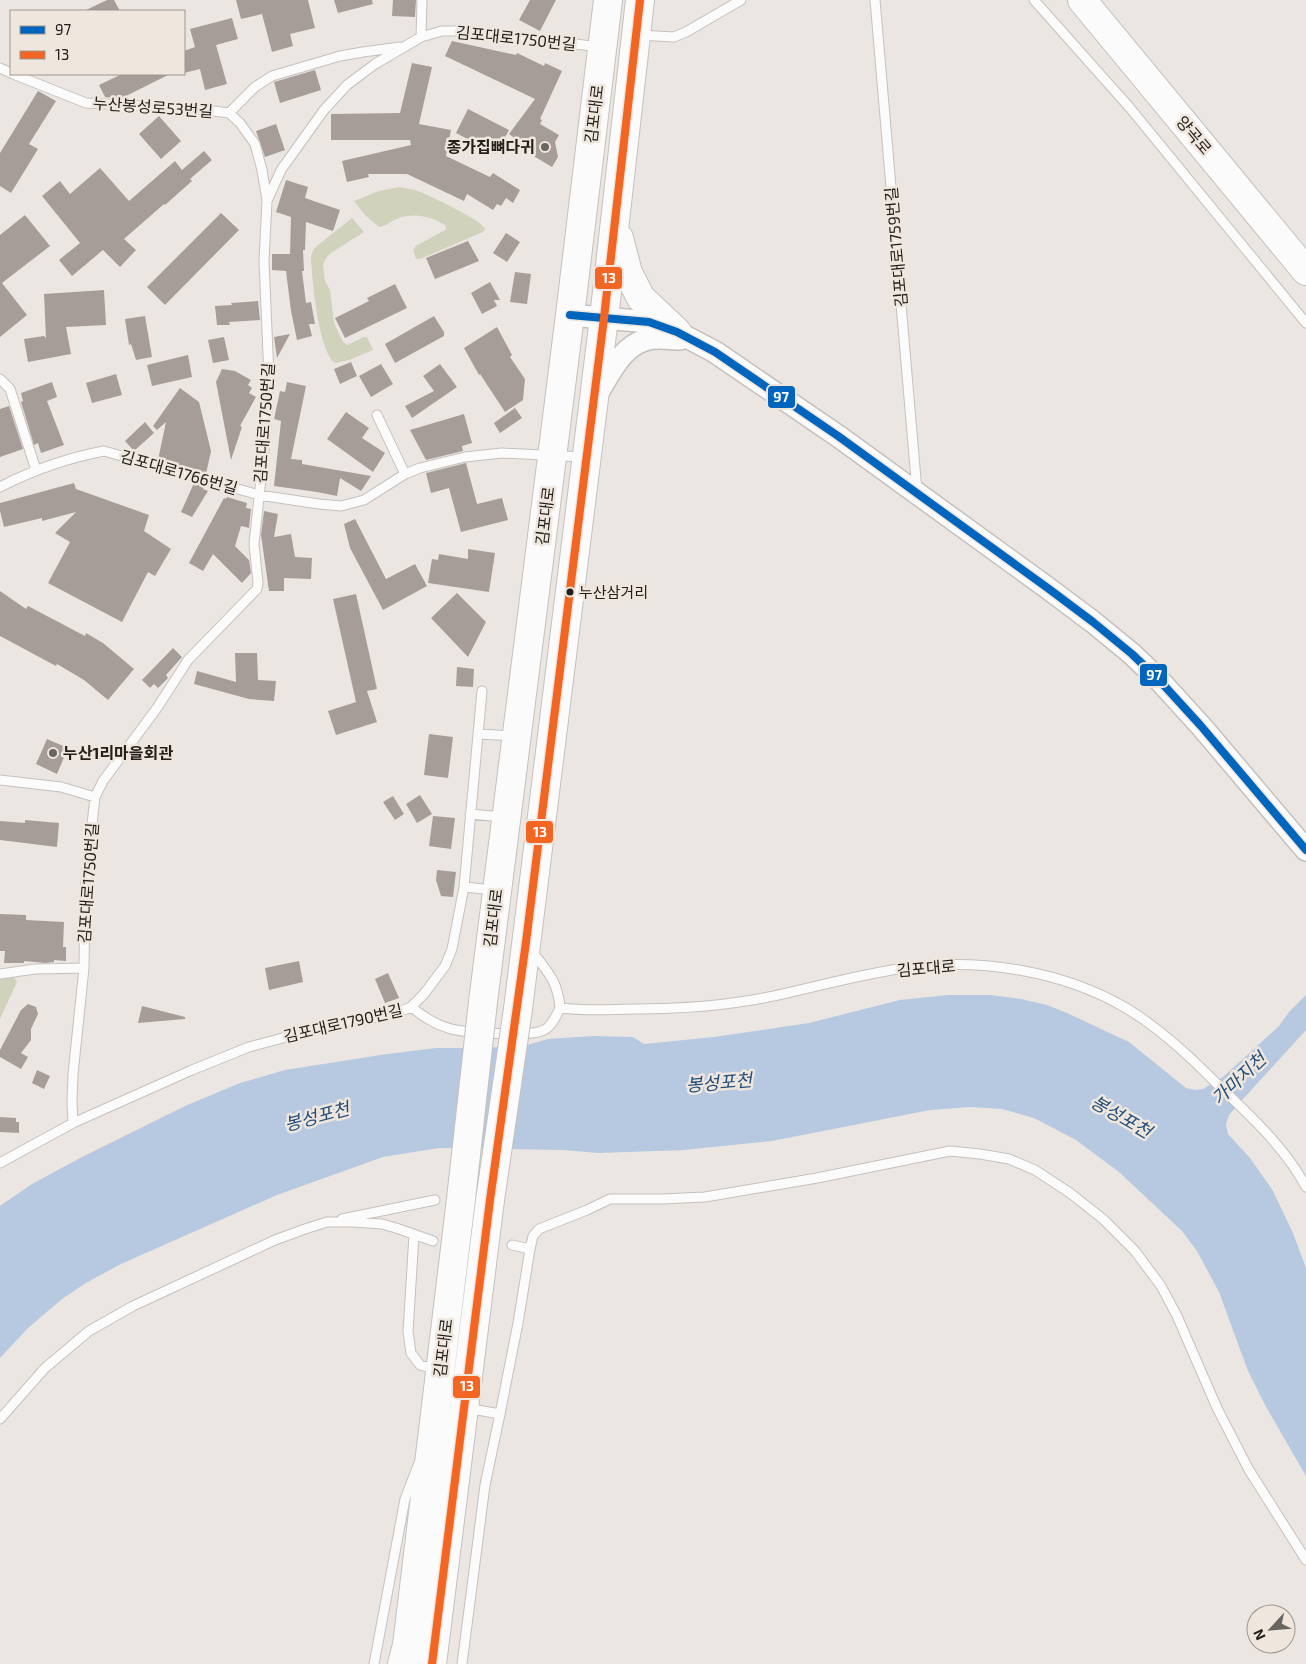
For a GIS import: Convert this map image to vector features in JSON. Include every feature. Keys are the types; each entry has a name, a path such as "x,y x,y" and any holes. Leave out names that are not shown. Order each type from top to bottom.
{"main road":[{"name":"김포대로","path":"405,1655 440,1371 448,1200 483,1002 608,0"},
{"name":"김포대로","path":"432,1664 490,1200 518,1009 604,318 640,0"},
{"name":"양곡로","path":"1096,5 1306,245"},
{"name":"양곡로","path":"1096,5 1306,270"},
{"path":"579,240 614,233 628,273 641,298 649,307 684,335"},
{"path":"537,575 571,580"}],"street":[{"path":"570,315 648,322 684,335 723,357 838,436 1093,622 1132,654 1160,681 1201,726 1306,850"},
{"path":"593,401 615,364 635,344 654,338 684,335"}],"lane":[{"path":"421,37 422,0"},
{"path":"637,36 674,37 741,0"},
{"name":"김포대로1759번길","path":"875,0 917,494"},
{"path":"1034,0 1137,116 1306,323"},
{"name":"김포대로1750번길","path":"73,1123 73,1074 84,968 85,890 95,797 103,780 157,708 188,660 257,589 254,544 265,441 269,378 264,261 267,201 274,184 286,163 324,110 347,85 362,72 421,37 442,31 472,32 601,48"},
{"name":"김포대로1750번길","path":"229,113 255,87 265,79 277,74 340,56 403,47"},
{"name":"누산봉성로53번길","path":"17,75 86,103 198,109 229,113 240,123 255,144 267,201"},
{"path":"0,379 10,389 36,470"},
{"path":"377,415 405,474"},
{"name":"김포대로1766번길","path":"0,487 36,470 85,454 104,451 259,495 319,504 348,505 364,500 405,474 432,464 465,457 502,453 586,457"},
{"name":"김포대로1790번길","path":"0,1163 73,1123 249,1047 313,1030 396,1013 411,1007 436,980 445,966 452,949 464,887 482,691"},
{"path":"478,734 516,736"},
{"path":"0,780 62,787 95,797"},
{"path":"470,814 506,817"},
{"path":"464,887 497,890"},
{"path":"411,1007 436,1024 461,1032 532,1034 546,1029 552,1023 560,1008 559,993 556,984 526,942"},
{"name":"김포대로","path":"560,1008 592,1010 698,1007 763,998 864,975 910,967 953,964 987,965 1043,976 1072,984 1100,995 1127,1008 1148,1023 1197,1065 1262,1128 1291,1162 1306,1187"},
{"path":"0,974 35,969 84,968"},
{"path":"462,1664 483,1503 518,1323 530,1249 533,1236 539,1229 610,1199 705,1197 817,1178 950,1152 980,1154 1009,1159 1034,1170 1070,1193 1103,1219 1136,1250 1161,1286 1177,1316 1217,1408 1249,1470 1306,1560"},
{"path":"0,1419 45,1368 89,1331 133,1306 215,1267 304,1229 370,1212 448,1200"},
{"path":"327,1222 382,1224 432,1242"},
{"path":"414,1235 408,1332 411,1353 420,1365 440,1371"},
{"path":"512,1245 530,1249"},
{"path":"464,1407 500,1414"},
{"path":"374,1664 405,1499 414,1472 431,1447"}],"green space":[{"path":"399,187 418,191 444,203 466,214 485,229 483,232 416,259 413,250 416,246 445,230 445,225 426,217 414,215 394,220 379,227 365,215 354,201 379,191"},
{"path":"352,218 364,232 326,258 323,265 325,281 330,290 334,323 343,342 347,345 367,337 373,350 349,360 335,363 329,356 320,329 311,257 313,250 318,245"},
{"path":"14,977 17,982 0,1019 0,978"}],"water":[{"path":"948,995 990,995 1047,1005 1129,1042 1186,1088 1195,1090 1203,1089 1223,1077 1279,1026 1289,1012 1306,995 1306,1030 1229,1115 1226,1124 1228,1134 1250,1158 1273,1191 1293,1233 1306,1268 1306,1476 1265,1405 1248,1371 1219,1292 1197,1251 1182,1231 1119,1172 1076,1140 1034,1118 1002,1109 971,1107 930,1110 772,1141 684,1150 599,1153 562,1150 439,1148 383,1157 277,1195 121,1264 86,1283 62,1299 28,1328 0,1358 0,1206 32,1184 80,1158 185,1106 240,1083 285,1070 436,1048 485,1048 527,1045 548,1039 593,1036 633,1037 644,1044 714,1037 809,1023 900,1000"}],"building":[{"path":"107,0 114,0 119,10 86,10"},
{"path":"236,0 308,0 315,28 290,34 293,46 272,52 262,14 241,19"},
{"path":"334,0 372,0 373,4 338,13"},
{"path":"393,0 416,0 415,17 392,16"},
{"path":"530,0 556,0 540,31 519,20"},
{"path":"232,18 238,39 216,45 227,84 205,90 200,69 185,73 185,51 195,47 190,29"},
{"path":"452,41 516,55 517,53 544,66 545,63 562,71 540,119 542,120 540,124 559,135 555,142 558,157 552,167 532,155 534,152 509,134 535,99 445,56"},
{"path":"412,63 432,67 419,124 451,130 446,156 490,177 493,173 520,190 513,203 506,198 501,206 497,204 493,210 467,194 464,201 407,174 368,174 369,177 347,182 342,161 411,145 410,140 331,140 331,114 400,113"},
{"path":"315,70 321,90 280,103 274,82"},
{"path":"120,75 168,75 120,99 105,97 99,85"},
{"path":"38,91 56,101 29,144 38,149 11,193 0,186 0,153"},
{"path":"468,109 509,130 496,154 456,133"},
{"path":"159,116 181,141 161,159 139,134"},
{"path":"276,124 285,150 265,157 256,131"},
{"path":"204,151 212,160 190,179 192,181 124,239 136,250 120,267 103,250 72,276 59,260 80,243 42,196 60,181 70,194 100,168 129,201 175,161 182,170"},
{"path":"286,180 308,187 305,198 340,210 333,231 306,222 305,250 303,250 304,271 302,271 306,303 311,302 315,324 309,324 312,336 297,340 286,271 272,270 272,254 290,254 291,217 276,212"},
{"path":"221,213 239,230 165,305 147,287"},
{"path":"25,215 50,246 2,283 27,315 0,337 0,235"},
{"path":"506,233 520,242 507,262 493,253"},
{"path":"468,241 479,261 435,279 426,258"},
{"path":"515,272 531,274 527,304 510,302"},
{"path":"490,282 500,300 494,300 497,306 482,314 471,293"},
{"path":"395,284 407,308 345,338 335,318 369,301 367,298"},
{"path":"104,290 106,325 66,327 71,354 28,362 24,339 44,336 46,338 44,294"},
{"path":"258,301 260,320 229,322 230,325 217,325 215,306"},
{"path":"145,316 152,357 136,360 131,344 129,345 125,319"},
{"path":"434,316 444,332 444,336 395,363 385,344"},
{"path":"497,327 512,355 510,357 525,379 523,400 505,412 479,375 464,348"},
{"path":"290,334 277,358 274,337"},
{"path":"224,337 229,360 213,363 208,340"},
{"path":"188,355 192,377 152,386 147,365"},
{"path":"351,362 357,376 340,384 334,369"},
{"path":"381,364 393,384 371,397 359,376"},
{"path":"440,364 457,387 412,418 405,406 434,391 423,376"},
{"path":"222,369 235,371 251,380 248,385 252,388 249,393 256,397 240,426 242,427 231,460 216,382"},
{"path":"116,374 122,395 92,403 86,383"},
{"path":"52,382 57,397 47,401 64,445 41,453 38,443 34,445 21,402 23,401 21,393"},
{"path":"287,382 306,386 291,459 302,460 302,464 371,476 361,491 340,478 337,496 274,486 281,421 274,419 280,391 285,392"},
{"path":"180,388 199,402 211,451 206,474 199,470 158,460 166,422 157,430 153,426"},
{"path":"9,406 23,449 0,457 0,409"},
{"path":"515,408 522,418 500,433 494,423"},
{"path":"346,412 369,428 362,438 385,453 373,472 327,439"},
{"path":"464,414 472,443 462,446 463,451 426,460 410,430"},
{"path":"145,422 154,433 134,451 125,441"},
{"path":"466,463 477,504 502,498 508,520 461,532 449,488 431,493 426,473"},
{"path":"74,483 76,489 149,515 144,531 171,549 155,576 148,572 122,622 48,583 70,542 55,533 76,512 42,521 42,518 4,527 0,503"},
{"path":"194,483 204,486 203,489 208,491 192,517 181,512"},
{"path":"227,497 247,503 246,508 251,509 249,528 241,526 235,546 249,560 251,573 242,583 213,554 203,571 189,563 224,498 226,499"},
{"path":"264,511 278,514 274,537 291,534 295,557 312,558 311,579 284,578 284,591 269,591 261,535"},
{"path":"355,519 386,579 415,564 427,586 383,610 350,548 344,524"},
{"path":"468,549 495,553 489,592 428,583 432,559 438,560 439,554 468,559"},
{"path":"0,591 26,609 28,606 85,636 86,633 103,643 134,669 108,700 84,680 57,664 56,666 0,636"},
{"path":"457,593 486,622 468,657 431,618"},
{"path":"356,594 377,689 367,691 377,722 336,735 328,711 356,702 333,599"},
{"path":"173,648 182,657 166,675 168,678 158,688 154,684 150,688 142,680"},
{"path":"235,653 257,653 258,680 276,681 274,701 249,699 194,684 197,671 236,682"},
{"path":"457,667 474,669 473,687 456,686"},
{"path":"429,734 453,737 448,778 424,775"},
{"name":"누산1리마을회관","path":"47,739 68,748 57,774 36,764"},
{"path":"420,795 432,814 417,823 406,804"},
{"path":"393,796 404,814 395,820 383,802"},
{"path":"433,816 455,818 451,849 429,846"},
{"path":"25,820 59,823 57,847 0,840 0,821 25,823"},
{"path":"437,870 456,872 453,897 441,896 436,880"},
{"path":"0,914 26,915 26,920 64,922 63,947 66,947 66,961 4,963 5,951 0,951"},
{"path":"299,961 303,982 269,990 265,968"},
{"path":"388,973 399,998 385,1003 375,979"},
{"path":"28,1004 36,1007 38,1014 31,1029 31,1040 21,1053 28,1057 21,1069 0,1057 0,1050 21,1010"},
{"path":"142,1006 185,1017 185,1019 138,1023"},
{"path":"37,1070 50,1076 44,1089 32,1083"},
{"path":"0,1117 16,1118 16,1122 19,1122 19,1133 0,1132"}],"transit line":[{"name":"13","path":"432,1664 490,1200 526,942 604,318 640,0"},
{"name":"97","path":"570,315 649,322 677,332 715,352 838,436 1049,589 1132,654 1160,681 1201,726 1306,850"}],"place":[{"name":"종가집뼈다귀","path":"545,147"},
{"name":"누산삼거리","path":"570,592"},
{"name":"누산1리마을회관","path":"53,753"}],"water label":[{"name":"가마지천","path":"1239,1079"},
{"name":"봉성포천","path":"719,1083"},
{"name":"봉성포천","path":"317,1117"},
{"name":"봉성포천","path":"1121,1117"}]}
